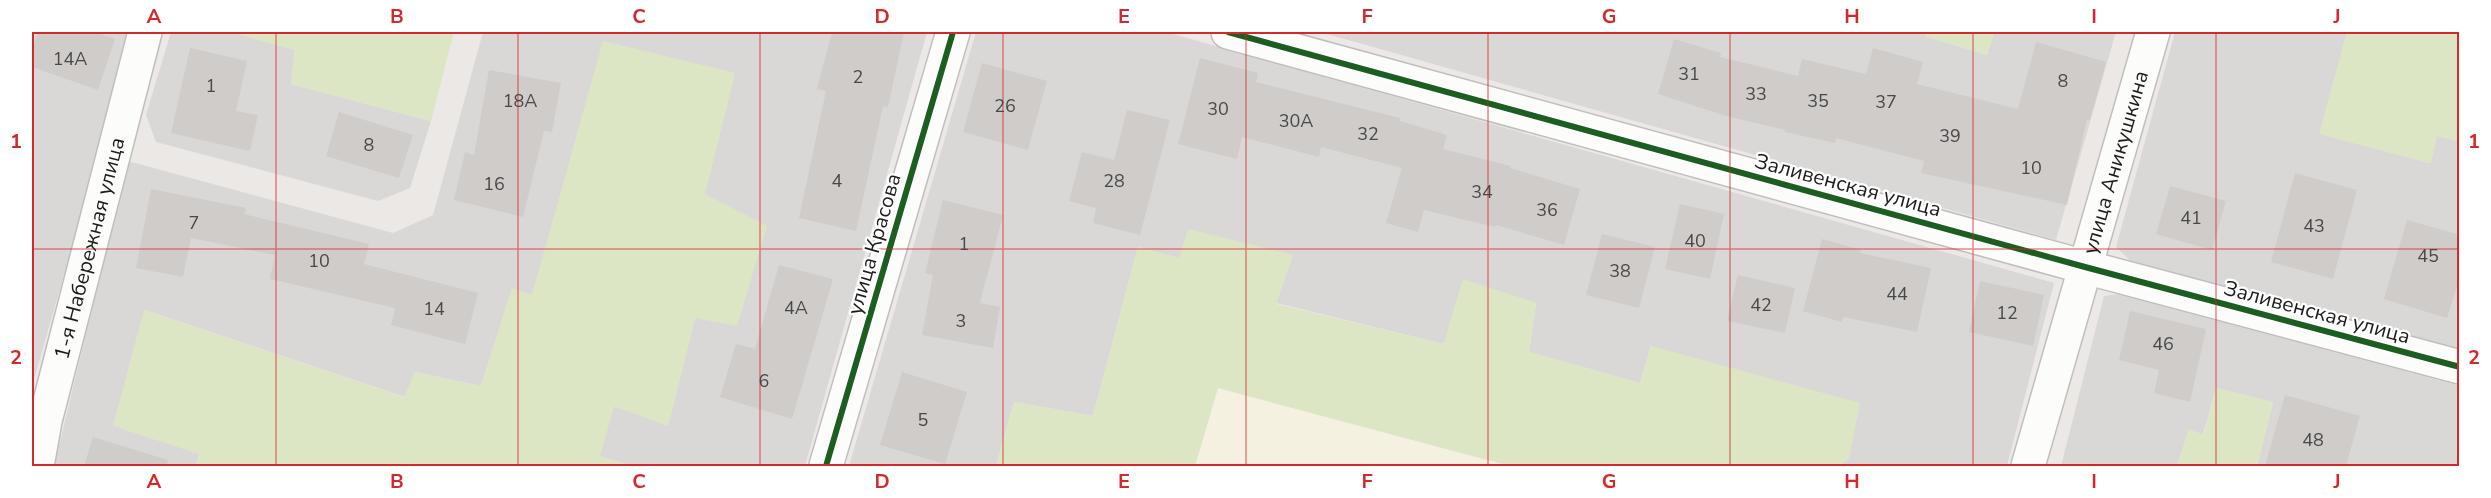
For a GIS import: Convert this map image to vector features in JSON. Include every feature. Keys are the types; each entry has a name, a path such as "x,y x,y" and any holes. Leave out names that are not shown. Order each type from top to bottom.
{"street":[{"name":"1-я Набережная улица","path":"37,466 45,421 145,32"},
{"name":"улица Красова","path":"826,466 954,32"},
{"name":"Заливенская улица","path":"1228,32 2085,267 2460,367"},
{"name":"улица Аникушкина","path":"2028,466 2153,32"}],"shaded area":[{"path":"32,32 134,32 32,386"},
{"path":"171,32 232,32 295,50 291,84 431,121 410,188 378,201 156,142 146,115"},
{"path":"483,32 927,32 805,466 633,466 599,456 614,406 668,425 695,318 705,194 604,42 532,296 512,289 481,386 415,372 405,397 145,310 199,454 196,466 54,466 128,161 393,233 433,215"},
{"path":"976,32 1166,32 2054,283 2007,466 1839,466 1849,458 1651,346 1640,383 1529,352 1536,303 1463,280 1444,344 1276,303 1293,255 1179,258 1138,247 1093,416 1014,402 996,466 849,466"},
{"path":"1320,32 1926,32 1925,36 1987,55 1994,32 2116,32 2056,240"},
{"path":"2175,32 2347,32 2320,134 2430,163 2437,136 2459,141 2459,356 2136,266 2116,247"},
{"path":"2120,294 2459,386 2459,466 2257,466 2273,402 2216,388 2203,435 2189,430 2177,466 2061,466 2104,296"},
{"path":"1218,388 1510,466 1195,466"}],"green space":[{"path":"232,32 454,32 431,121 291,84 295,50"},
{"path":"1926,32 1994,32 1987,55 1925,36"},
{"path":"2347,32 2459,32 2459,141 2437,136 2431,163 2319,134"},
{"path":"603,41 735,73 705,194 767,226 737,326 695,318 668,426 614,406 600,456 633,466 196,466 199,454 113,426 144,310 404,397 415,372 481,386 512,288 532,295"},
{"path":"1188,229 1293,255 1276,304 1444,344 1463,279 1536,303 1529,352 1640,383 1651,346 1860,403 1849,458 1839,466 1510,466 1218,388 1195,466 996,466 1014,402 1093,416 1138,247 1179,258"},
{"path":"2216,388 2273,402 2257,466 2177,466 2189,429 2204,435"}],"building":[{"path":"38,32 95,32 115,39 98,90 32,67 32,51"},
{"path":"832,32 904,32 888,107 883,106 856,231 799,218 826,91 817,89"},
{"path":"1674,39 1721,53 1720,57 1798,76 1802,59 1866,74 1873,48 1923,62 1917,84 2018,109 2036,42 2106,62 2090,120 2087,119 2067,205 1921,173 1924,161 1836,138 1835,143 1785,132 1785,130 1726,116 1658,94"},
{"path":"190,48 247,61 236,111 258,115 250,151 171,133"},
{"path":"1200,58 1258,73 1256,82 1400,118 1400,121 1447,135 1443,149 1511,166 1510,168 1580,189 1564,245 1496,225 1495,227 1424,210 1418,232 1386,223 1402,168 1321,147 1319,157 1242,137 1237,159 1178,144"},
{"path":"982,63 1047,81 1028,150 963,132"},
{"path":"489,70 561,83 552,132 544,131 523,217 454,200 465,152 474,155"},
{"path":"1127,110 1170,120 1140,235 1093,223 1096,208 1069,201 1082,152 1114,160"},
{"path":"339,112 413,135 399,178 326,156"},
{"path":"2295,173 2357,190 2333,279 2271,262"},
{"path":"2170,186 2226,201 2212,250 2156,234"},
{"path":"151,189 246,208 244,214 369,244 364,264 478,293 465,344 391,325 395,308 270,279 275,255 191,238 183,277 136,268"},
{"path":"943,200 1003,215 980,303 1000,307 993,348 922,335 933,275 925,273"},
{"path":"1680,204 1724,214 1710,279 1665,269"},
{"path":"2407,220 2460,235 2460,277 2447,318 2384,299"},
{"path":"1602,234 1655,247 1639,308 1586,295"},
{"path":"1822,239 1861,250 1860,253 1931,268 1917,332 1843,317 1842,322 1803,311"},
{"path":"779,265 833,279 792,419 720,397 736,344 755,349"},
{"path":"1738,275 1795,288 1785,333 1727,321"},
{"path":"1980,281 2044,295 2033,346 1969,332"},
{"path":"2130,311 2206,329 2190,402 2154,393 2159,370 2119,360"},
{"path":"902,372 967,392 945,464 880,445"},
{"path":"2285,395 2360,416 2346,466 2265,466"},
{"path":"93,437 168,460 167,466 84,466"}],"cycle path":[{"path":"826,466 953,32"},
{"path":"1228,32 2085,267 2460,367"}]}
